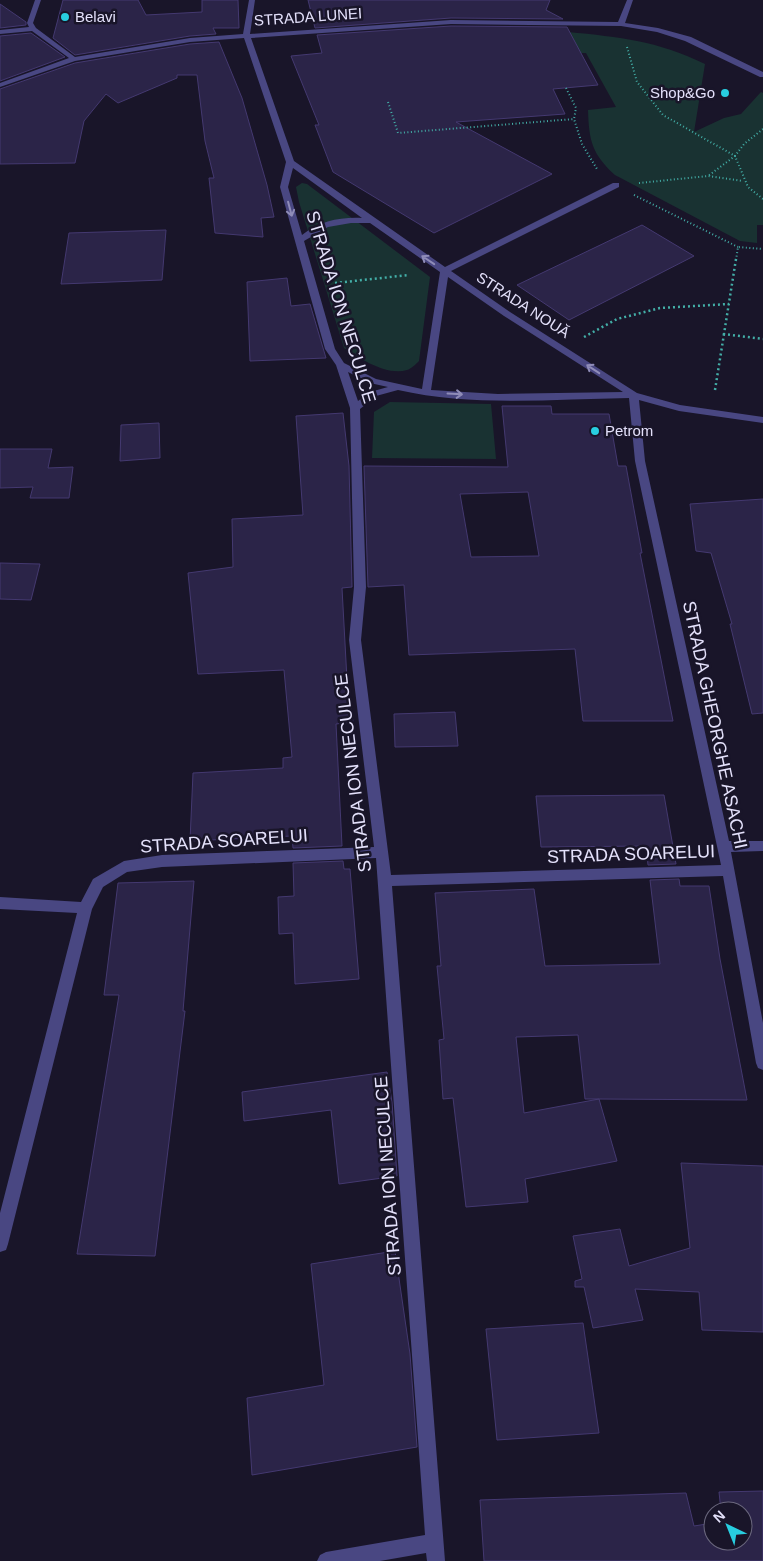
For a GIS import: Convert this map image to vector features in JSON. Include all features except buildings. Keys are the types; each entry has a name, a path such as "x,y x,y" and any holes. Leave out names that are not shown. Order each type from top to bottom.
{"street":[{"path":"38,0 30,23 33,29 74,59"},
{"path":"252,0 246,35 290,162"},
{"path":"620,24 630,0"},
{"name":"STRADA LUNEI","path":"0,85 74,59 190,40 451,22 620,24 658,30 688,39 763,75"},
{"path":"0,32 33,29"},
{"name":"STRADA NOUĂ","path":"290,162 444,270 634,395 679,408 763,420"},
{"name":"STRADA ION NECULCE","path":"290,162 284,187 330,349 341,365 355,408 360,587 356,640 385,881 435,1552"},
{"path":"426,393 444,270 616,185"},
{"path":"299,240 311,230 338,220 372,221"},
{"path":"341,365 373,381 426,393 498,397 634,395"},
{"path":"355,408 365,398 378,391 402,389"},
{"name":"STRADA GHEORGHE ASACHI","path":"634,395 640,461 724,847 763,1063"},
{"name":"STRADA SOARELUI","path":"724,847 763,846"},
{"name":"STRADA SOARELUI","path":"0,1244 85,908 98,883 124,867 162,861 381,852"},
{"name":"STRADA SOARELUI","path":"385,881 728,870"},
{"path":"0,903 85,908"},
{"path":"326,1561 435,1552"}],"path":[{"path":"620,24 637,82 663,116 735,156 743,180 758,197 763,199"},
{"path":"566,88 576,108 574,119 582,144 599,173 616,185 738,247 763,249"},
{"path":"388,102 398,133 574,119"},
{"path":"708,176 735,156 744,144 763,129"},
{"path":"616,185 708,176 743,180"},
{"path":"712,412 738,247"},
{"path":"312,286 444,270"},
{"path":"561,348 617,319 651,310 729,304"},
{"path":"724,334 763,339"}],"green space":[{"path":"568,32 638,41 671,50 705,64 694,132 724,118 741,114 761,92 763,93 763,225 757,225 757,243 740,241 615,175 607,167 593,146 589,130 588,110 616,107 586,53 576,53"},
{"path":"302,183 307,184 430,277 419,361 410,369 391,371 382,369 344,348 299,202 296,187"},
{"path":"390,402 491,404 496,459 372,458 374,412"}],"place":[{"name":"Belavi","path":"65,17"},
{"name":"Shop&Go","path":"725,93"},
{"name":"Petrom","path":"595,431"}]}
